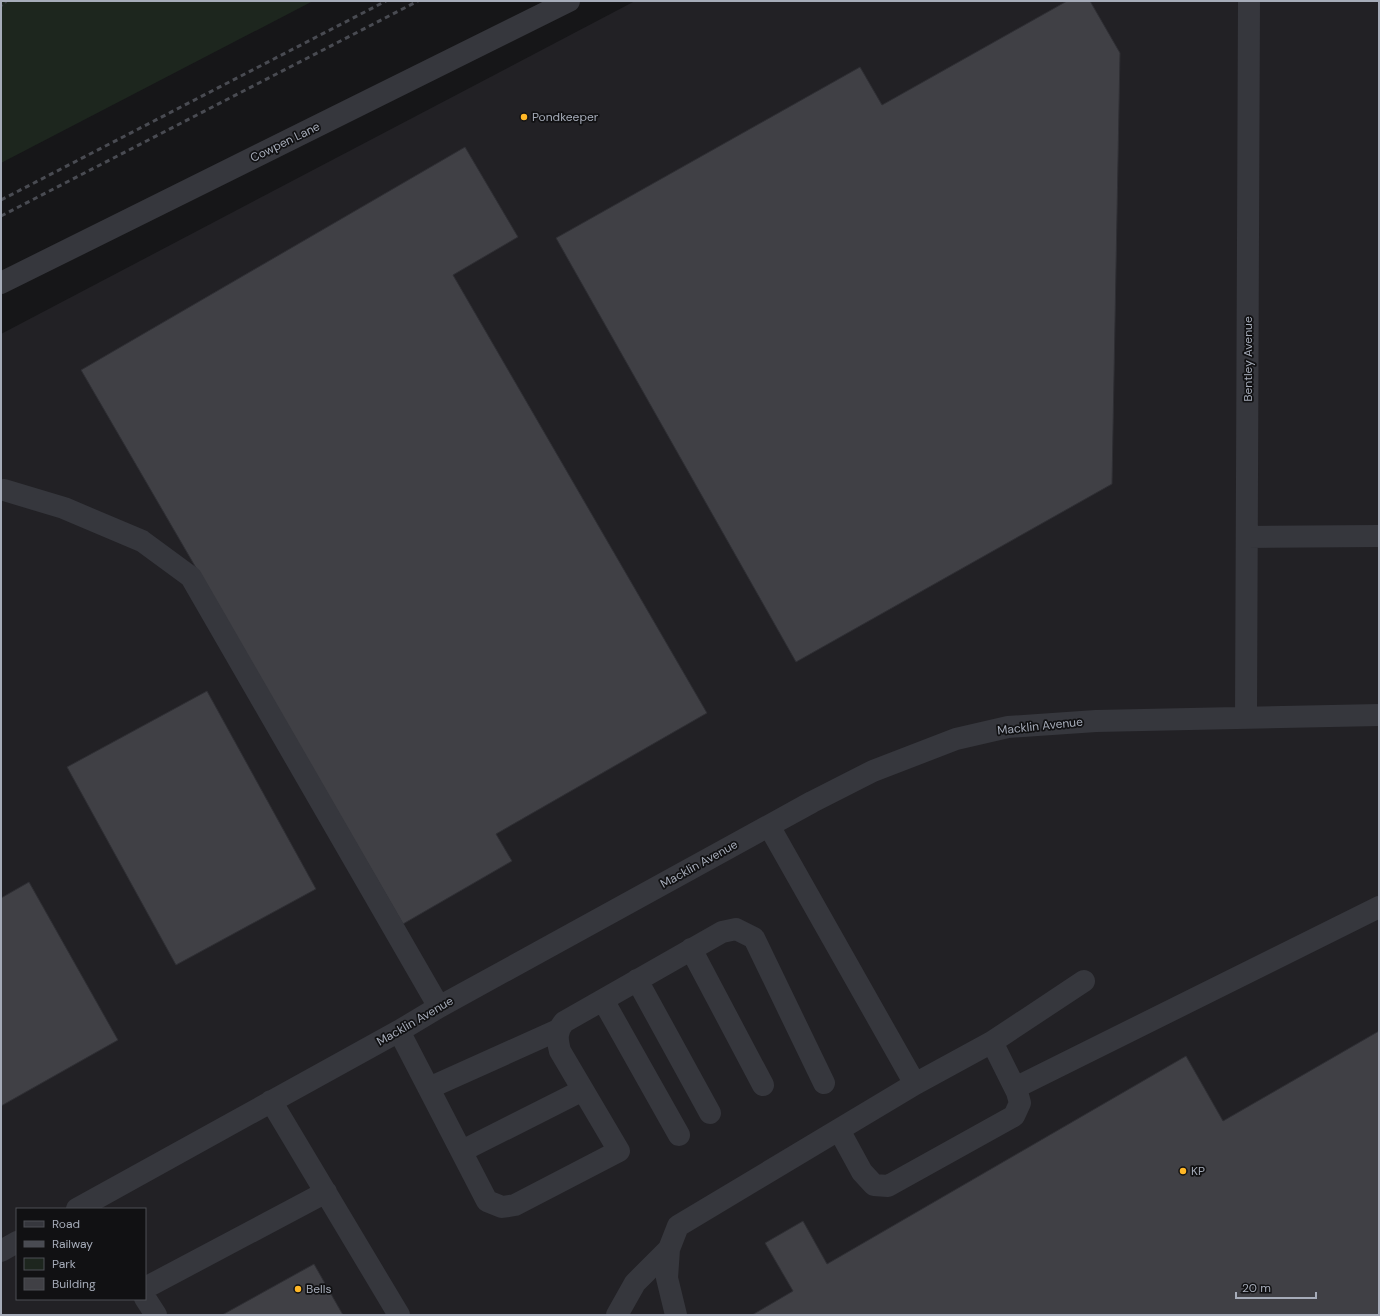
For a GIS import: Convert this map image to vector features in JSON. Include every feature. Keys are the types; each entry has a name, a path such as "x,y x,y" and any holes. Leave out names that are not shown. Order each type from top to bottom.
{"street":[{"name":"Cowpen Lane","path":"1,283 569,1"},
{"name":"Bentley Avenue","path":"1246,717 1249,1"},
{"path":"4,490 64,508 142,542 191,577 439,1007"},
{"path":"1247,537 1379,536"},
{"name":"Macklin Avenue","path":"81,1208 439,1007 769,826 873,771 956,739 1008,727 1096,721 1379,715"},
{"path":"769,826 915,1084"},
{"path":"1015,1088 1379,907"},
{"path":"429,1088 558,1030 564,1022 691,949 722,932 736,929 754,938 824,1083"},
{"path":"691,949 762,1085"},
{"path":"637,980 710,1113"},
{"path":"676,1315 667,1278 669,1249 678,1226 915,1084 992,1042 1084,981"},
{"path":"603,1000 679,1135"},
{"path":"399,1030 487,1201 502,1207 515,1205 619,1151 560,1051 557,1038 558,1030"},
{"path":"839,1130 862,1172 874,1186 888,1186 1014,1116 1020,1103 1015,1088 992,1042"},
{"path":"462,1151 583,1090"},
{"path":"271,1102 399,1315"},
{"path":"146,1287 326,1192"},
{"path":"1,1251 16,1243"},
{"path":"617,1315 635,1283 669,1249"},
{"path":"146,1300 156,1315"}],"path":[{"path":"1,6 7,1"}],"shaded area":[{"path":"635,1 1379,1 1379,1315 1,1315 1,334"}],"green space":[{"path":"1,1 313,1 1,163"}],"building":[{"path":"1067,1 1090,1 1120,53 1112,484 796,662 556,238 860,67 882,105"},
{"path":"465,147 518,237 453,275 707,713 496,834 512,861 403,924 81,370"},
{"path":"207,691 316,889 176,965 67,767"},
{"path":"29,882 118,1040 1,1106 1,898"},
{"name":"KP","path":"1379,1031 1379,1315 752,1315 793,1291 765,1243 803,1221 827,1264 1186,1056 1223,1121"},
{"name":"Bells","path":"314,1264 343,1315 222,1315"}],"railway":[{"path":"1,200 386,1"},
{"path":"1,216 418,1"}],"place":[{"name":"Pondkeeper","path":"524,117"},
{"name":"KP","path":"1183,1171"},
{"name":"Bells","path":"298,1289"}]}
